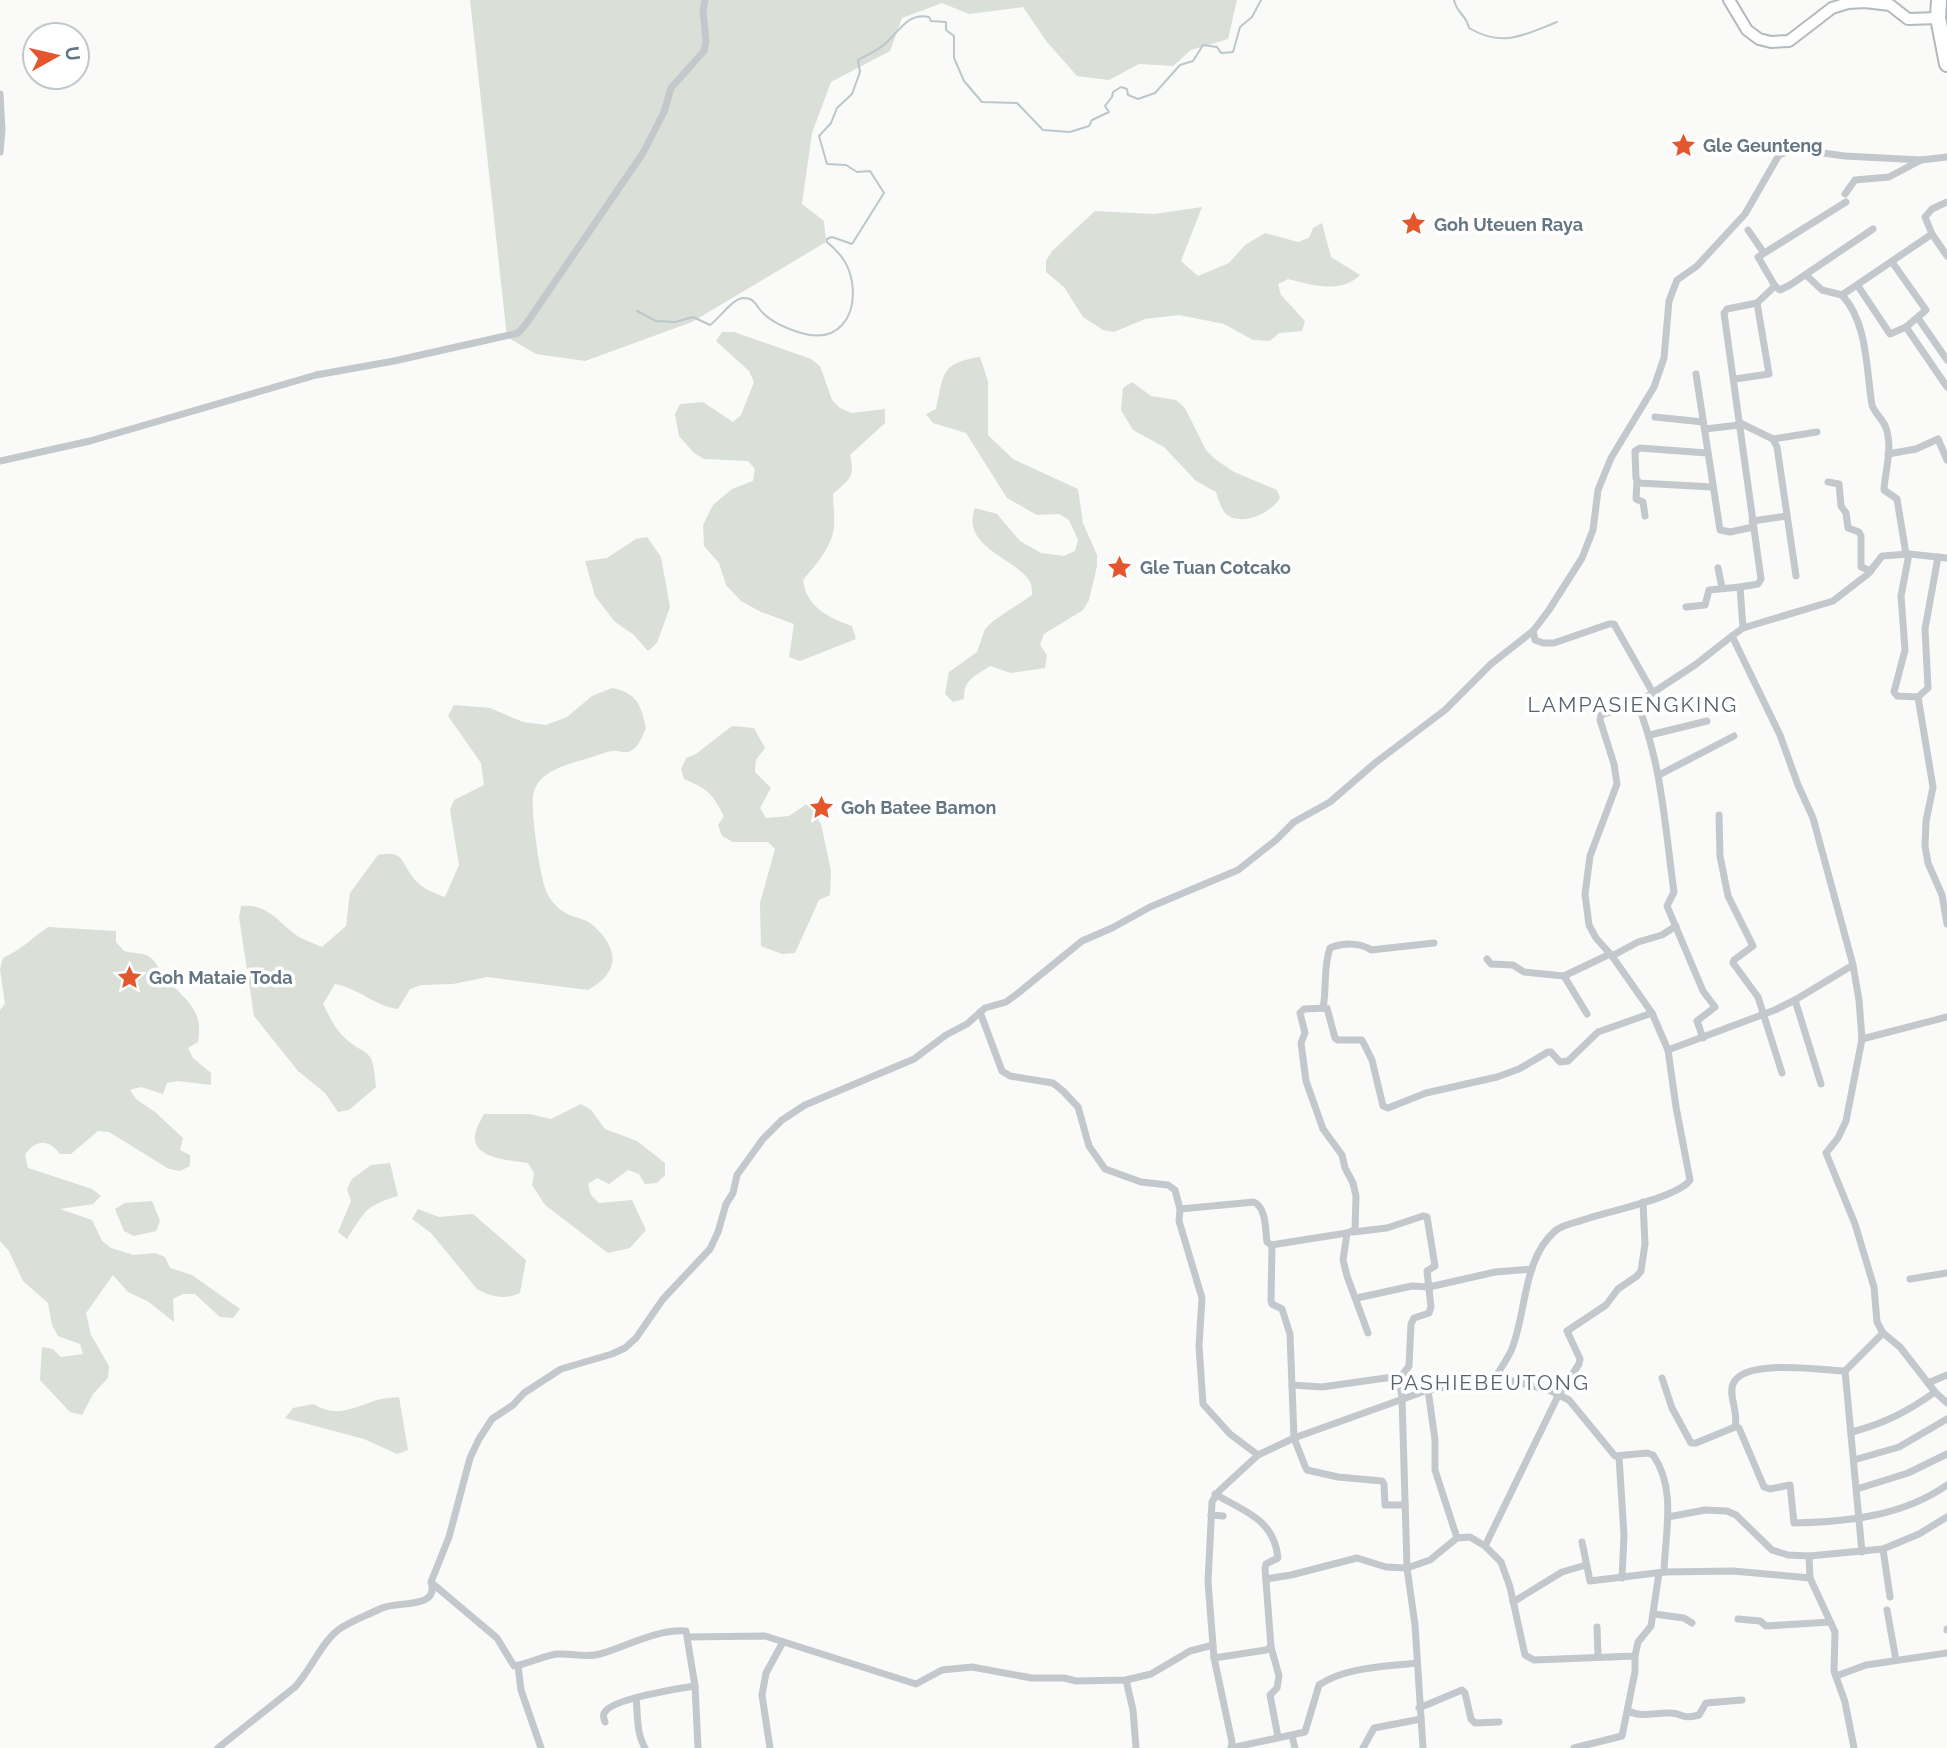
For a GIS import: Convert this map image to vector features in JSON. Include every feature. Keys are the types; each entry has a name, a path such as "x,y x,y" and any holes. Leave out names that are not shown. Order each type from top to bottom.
{"highway":[{"path":"1941,10 1947,64"}],"street":[{"path":"0,461 90,441 316,375 394,361 517,333 526,324 643,153 664,113 674,83 704,51 705,0"},
{"path":"1730,0 1747,30 1759,39 1771,42 1789,41 1832,8 1849,3 1890,5 1909,19 1941,10"},
{"path":"0,94 0,152"},
{"path":"218,1748 295,1687 339,1628 387,1606 424,1601 432,1595 434,1591 431,1582 449,1537 470,1458 492,1419 513,1405 524,1393 561,1369 612,1354 625,1348 636,1338 663,1299 710,1249 726,1204 733,1193 737,1175 782,1120 805,1105 914,1059 946,1035 967,1024 985,1008 1006,1002 1082,941 1150,907 1238,870 1294,822 1330,802 1375,763 1445,710 1491,664 1532,631 1563,590 1582,558 1593,530 1598,490 1611,458 1654,387 1664,358 1669,301 1677,281 1696,266 1745,214 1779,155 1793,149 1845,156 1921,160 1947,156"},
{"path":"1872,229 1780,290 1758,258 1845,198 1853,181 1889,177 1921,160"},
{"path":"1947,202 1932,209 1925,216 1932,234 1947,256"},
{"path":"1748,230 1764,253"},
{"path":"1842,295 1932,234"},
{"path":"1858,286 1890,334 1906,327 1926,310 1892,262"},
{"path":"1806,275 1823,291 1842,295 1858,318 1872,405 1886,428 1888,454 1884,490 1897,499 1908,554 1901,596 1905,650 1894,692 1896,696 1918,697 1928,688 1925,629 1938,557"},
{"path":"1686,607 1704,605 1707,592 1758,584 1761,579 1724,310 1758,303 1775,286"},
{"path":"1735,379 1769,374 1758,303"},
{"path":"1918,318 1947,360"},
{"path":"1906,327 1946,382"},
{"path":"1926,354 1938,346"},
{"path":"1696,374 1720,530 1730,532 1787,516"},
{"path":"1656,417 1704,425 1740,424 1773,439 1817,432"},
{"path":"1773,439 1777,447 1796,576"},
{"path":"1888,454 1914,449 1938,439 1947,460"},
{"path":"1645,516 1643,502 1636,499 1635,451 1707,453"},
{"path":"1637,481 1712,487"},
{"path":"1828,482 1839,484 1841,506 1846,513 1848,528 1859,532 1861,536 1861,568 1871,570"},
{"path":"1494,1379 1510,1352 1532,1269 1547,1240 1557,1229 1679,1190 1690,1180 1668,1050 1653,1013 1589,925 1585,894 1590,856 1617,785 1614,764 1600,718 1606,712 1637,702 1653,693 1743,628 1833,601 1871,570 1882,556 1908,554 1947,558"},
{"path":"1718,568 1722,588"},
{"path":"1740,587 1743,628"},
{"path":"1532,631 1535,640 1549,643 1615,624 1653,693"},
{"path":"1732,636 1780,735 1813,818 1853,965 1862,1038 1846,1121 1838,1138 1826,1153 1855,1224 1875,1290 1876,1320 1883,1333 1900,1347 1947,1404"},
{"path":"1918,697 1933,787 1926,821 1925,846 1928,863 1942,895 1946,919"},
{"path":"1637,702 1650,735 1659,775 1674,892 1667,906 1703,991 1715,1008 1697,1021 1703,1038"},
{"path":"1650,735 1707,721"},
{"path":"1659,775 1734,736"},
{"path":"1719,815 1720,856 1728,896 1753,946 1733,962 1758,997 1782,1073"},
{"path":"1487,959 1491,964 1513,965 1524,972 1564,976 1637,942 1662,935 1676,926"},
{"path":"1323,1008 1325,969 1330,948 1338,945 1363,945 1371,950 1434,943"},
{"path":"1668,1050 1795,1000 1853,965"},
{"path":"1564,976 1587,1014"},
{"path":"1795,1000 1821,1084"},
{"path":"1368,1333 1343,1260 1350,1233 1356,1222 1353,1183 1342,1156 1323,1129 1306,1081 1301,1043 1305,1036 1300,1013 1304,1009 1323,1008 1330,1012 1335,1038 1362,1040 1372,1060 1383,1106 1388,1108 1426,1093 1497,1077 1548,1052 1560,1062 1568,1061 1598,1032 1653,1013"},
{"path":"981,1012 1003,1073 1055,1084 1078,1107 1089,1146 1099,1163 1112,1173 1141,1182 1173,1187 1180,1209 1179,1221 1202,1298 1199,1346 1203,1404 1230,1434 1258,1455"},
{"path":"1862,1038 1947,1017"},
{"path":"1485,1546 1554,1394 1580,1359 1568,1336 1569,1328 1606,1305 1618,1289 1641,1271 1647,1201"},
{"path":"1180,1209 1254,1202 1263,1210 1267,1242 1272,1245 1387,1228 1427,1217 1435,1266 1427,1270 1429,1313 1415,1318 1411,1324 1409,1366 1400,1376 1322,1387 1292,1385"},
{"path":"1272,1245 1271,1301 1282,1309 1290,1334 1294,1438 1307,1470 1382,1481 1385,1505 1405,1504"},
{"path":"1357,1298 1412,1286 1429,1287 1495,1272 1532,1269"},
{"path":"1910,1279 1947,1273"},
{"path":"1735,1427 1737,1417 1732,1393 1733,1382 1740,1375 1777,1367 1845,1371 1883,1333"},
{"path":"1845,1371 1862,1552"},
{"path":"1928,1383 1947,1375"},
{"path":"1400,1376 1407,1568 1415,1621 1423,1748"},
{"path":"1661,1378 1672,1408 1691,1443 1735,1427"},
{"path":"1416,1663 1357,1671 1325,1681 1319,1685 1306,1730 1292,1736 1231,1748 1214,1658 1208,1583 1211,1515 1215,1494 1258,1455 1294,1438 1428,1390 1494,1379 1517,1382 1569,1400 1613,1455 1653,1455 1665,1479 1668,1517 1654,1614 1650,1629 1638,1642 1624,1732 1619,1739 1574,1748"},
{"path":"1428,1390 1435,1440 1435,1470 1457,1538"},
{"path":"1852,1432 1885,1422 1935,1392"},
{"path":"1854,1460 1899,1447 1947,1419"},
{"path":"1735,1427 1742,1433 1764,1487 1770,1489 1790,1485 1794,1523 1860,1519 1917,1500 1947,1485"},
{"path":"1857,1489 1908,1473 1947,1454"},
{"path":"1619,1457 1624,1535 1622,1578"},
{"path":"1215,1494 1248,1513 1271,1531 1278,1558 1266,1564 1266,1579 1271,1647 1279,1675 1277,1688 1270,1695 1278,1737"},
{"path":"1668,1517 1705,1510 1727,1510 1772,1550 1788,1555 1809,1556 1882,1549 1919,1534 1947,1517"},
{"path":"1211,1515 1223,1516"},
{"path":"1266,1579 1352,1558 1386,1567 1407,1568 1430,1560 1457,1538 1470,1537 1485,1546 1501,1562 1525,1655 1529,1658 1635,1656"},
{"path":"1582,1542 1590,1581 1662,1573 1733,1572 1810,1578"},
{"path":"1882,1549 1890,1597"},
{"path":"1809,1556 1810,1578 1836,1639 1834,1671 1846,1702 1854,1748"},
{"path":"1513,1602 1562,1572 1586,1565"},
{"path":"431,1582 497,1638 512,1664 518,1665 554,1654 586,1657 604,1653 625,1643 684,1630 688,1637 695,1686 698,1748"},
{"path":"1887,1610 1896,1660"},
{"path":"1654,1614 1684,1618 1692,1623"},
{"path":"1738,1619 1760,1621 1766,1626 1830,1622"},
{"path":"1597,1627 1598,1656"},
{"path":"688,1637 765,1636 916,1684 942,1670 972,1667 1032,1678 1126,1680 1151,1674 1190,1651 1213,1646"},
{"path":"770,1748 762,1695 763,1684 783,1642"},
{"path":"1214,1658 1271,1647"},
{"path":"1836,1675 1866,1665 1947,1653"},
{"path":"518,1665 521,1690 541,1748"},
{"path":"1126,1680 1133,1710 1136,1748"},
{"path":"605,1723 603,1714 606,1710 658,1692 695,1686"},
{"path":"1419,1708 1462,1690 1471,1719 1475,1723 1499,1722"},
{"path":"636,1698 640,1740 645,1748"},
{"path":"1628,1712 1670,1713 1686,1718 1699,1715 1706,1703 1742,1700"},
{"path":"1363,1748 1374,1728 1421,1719"},
{"path":"1292,1736 1295,1748"}],"shaded area":[{"path":"470,0 1237,0 1228,39 1191,50 1173,66 1139,64 1109,80 1077,76 1047,42 1023,7 969,14 942,3 902,18 890,51 831,82 812,133 802,204 824,221 826,242 692,322 585,361 536,354 507,337"},
{"path":"1202,207 1181,261 1198,276 1229,263 1245,245 1265,233 1298,242 1309,238 1313,228 1322,223 1331,257 1360,275 1352,281 1335,286 1288,279 1278,284 1281,295 1305,321 1302,331 1279,333 1270,341 1253,340 1224,324 1179,315 1145,319 1114,332 1103,330 1083,317 1064,287 1046,272 1046,261 1052,251 1095,211 1154,214"},
{"path":"722,332 734,332 811,359 820,366 832,400 840,408 851,413 885,409 885,423 850,455 851,474 847,482 833,494 834,523 830,542 803,580 814,604 827,615 852,626 856,639 800,661 789,657 794,624 761,612 741,601 726,585 719,563 704,546 703,525 713,505 732,489 753,481 755,469 748,461 704,459 694,453 679,436 675,414 680,404 703,402 733,422 741,415 754,382 749,371 716,341"},
{"path":"980,357 988,381 988,435 1013,459 1078,489 1083,523 1097,555 1097,566 1089,600 1083,610 1044,634 1040,645 1047,655 1045,668 1011,673 990,666 968,683 964,699 953,702 945,694 949,672 977,652 985,629 993,621 1032,595 1031,585 1025,575 983,543 976,533 972,522 975,508 997,514 1020,541 1041,553 1064,556 1075,551 1078,540 1069,520 1059,514 1037,515 1007,498 966,433 933,423 926,414 936,409 946,372 957,363"},
{"path":"1132,382 1151,396 1176,400 1185,408 1206,450 1234,472 1277,490 1280,498 1276,504 1247,519 1239,519 1225,513 1216,492 1196,481 1164,447 1133,430 1121,410 1123,388"},
{"path":"647,537 661,557 670,607 657,643 648,651 633,634 615,622 595,596 585,561 607,558 636,539"},
{"path":"612,688 627,693 640,707 646,728 639,743 629,751 607,752 556,769 541,780 533,796 539,862 548,895 560,909 590,923 603,936 612,953 610,969 606,976 588,990 487,977 453,984 421,985 410,989 398,1009 335,984 323,1004 338,1031 370,1057 376,1087 349,1110 338,1112 325,1093 298,1071 254,1016 239,917 241,906 267,911 293,933 322,947 346,926 350,893 378,855 386,854 397,855 418,883 445,897 459,865 450,810 454,800 484,785 481,763 448,716 454,705 490,708 523,722 546,725 567,717 592,696"},
{"path":"732,726 754,728 765,748 756,760 755,772 771,788 760,808 766,818 789,816 808,803 821,824 831,871 830,895 819,900 795,953 782,954 761,946 760,903 775,849 768,842 733,842 722,836 718,825 724,816 716,802 704,789 684,779 681,769 686,758 696,754"},
{"path":"48,927 116,931 116,942 124,951 146,955 152,959 195,1012 199,1030 198,1042 188,1048 193,1058 211,1073 211,1085 178,1081 167,1083 163,1094 141,1087 130,1090 136,1099 155,1112 183,1138 180,1150 190,1155 190,1166 180,1171 169,1169 109,1132 98,1131 71,1154 60,1154 47,1144 33,1146 25,1155 28,1168 92,1189 101,1196 93,1204 60,1209 92,1220 102,1241 111,1248 133,1255 155,1253 165,1257 170,1268 192,1275 240,1309 233,1318 220,1317 195,1294 183,1294 173,1299 174,1322 149,1302 128,1292 113,1275 86,1313 91,1335 109,1366 108,1378 93,1394 82,1415 70,1412 40,1380 42,1347 53,1349 61,1357 83,1354 80,1344 58,1336 52,1325 48,1303 23,1281 9,1251 0,1241 0,1010 5,1004 0,969 3,958"},
{"path":"581,1104 591,1110 605,1129 637,1141 665,1163 665,1175 657,1183 645,1184 639,1174 628,1170 609,1184 597,1178 588,1184 591,1195 599,1203 632,1200 646,1230 630,1248 608,1253 545,1205 532,1185 534,1173 528,1163 486,1154 476,1143 475,1135 484,1114 529,1114 551,1119"},
{"path":"390,1163 398,1196 367,1211 347,1239 338,1232 351,1201 347,1189 352,1179 371,1165"},
{"path":"152,1201 160,1221 156,1231 134,1236 124,1231 115,1209 125,1203"},
{"path":"418,1209 439,1217 473,1214 526,1260 520,1293 498,1297 477,1289 431,1233 412,1219"},
{"path":"399,1397 408,1450 397,1454 364,1439 285,1418 293,1408 314,1404 330,1411 338,1411 380,1399"}],"waterway":[{"path":"637,311 656,321 675,322 693,317 710,325 735,302 745,298 752,300 771,320 801,333 825,335 842,325 851,306 851,276 840,255 827,239 832,237 852,244 884,193 870,171 857,172 846,165 827,164 819,136 831,123 837,108 852,94 860,72 858,60 884,45 901,27 916,17 929,17 931,21 946,22 946,30 954,36 954,58 964,81 982,102 1017,103 1043,130 1070,132 1089,126 1092,120 1109,112 1105,106 1113,92 1121,87 1127,89 1128,95 1138,99 1155,93 1180,65 1193,61 1203,45 1217,47 1221,53 1233,52 1240,27 1252,17 1261,0"},
{"path":"1454,0 1469,28 1492,37 1513,37 1557,22"}],"place":[{"name":"Gle Geunteng","path":"1683,145"},
{"name":"Goh Uteuen Raya","path":"1414,224"},
{"name":"Gle Tuan Cotcako","path":"1120,567"},
{"name":"Goh Batee Bamon","path":"821,807"},
{"name":"Goh Mataie Toda","path":"129,977"}],"district":[{"name":"LAMPASIENGKING","path":"1633,704"},
{"name":"PASHIEBEUTONG","path":"1490,1382"}]}
